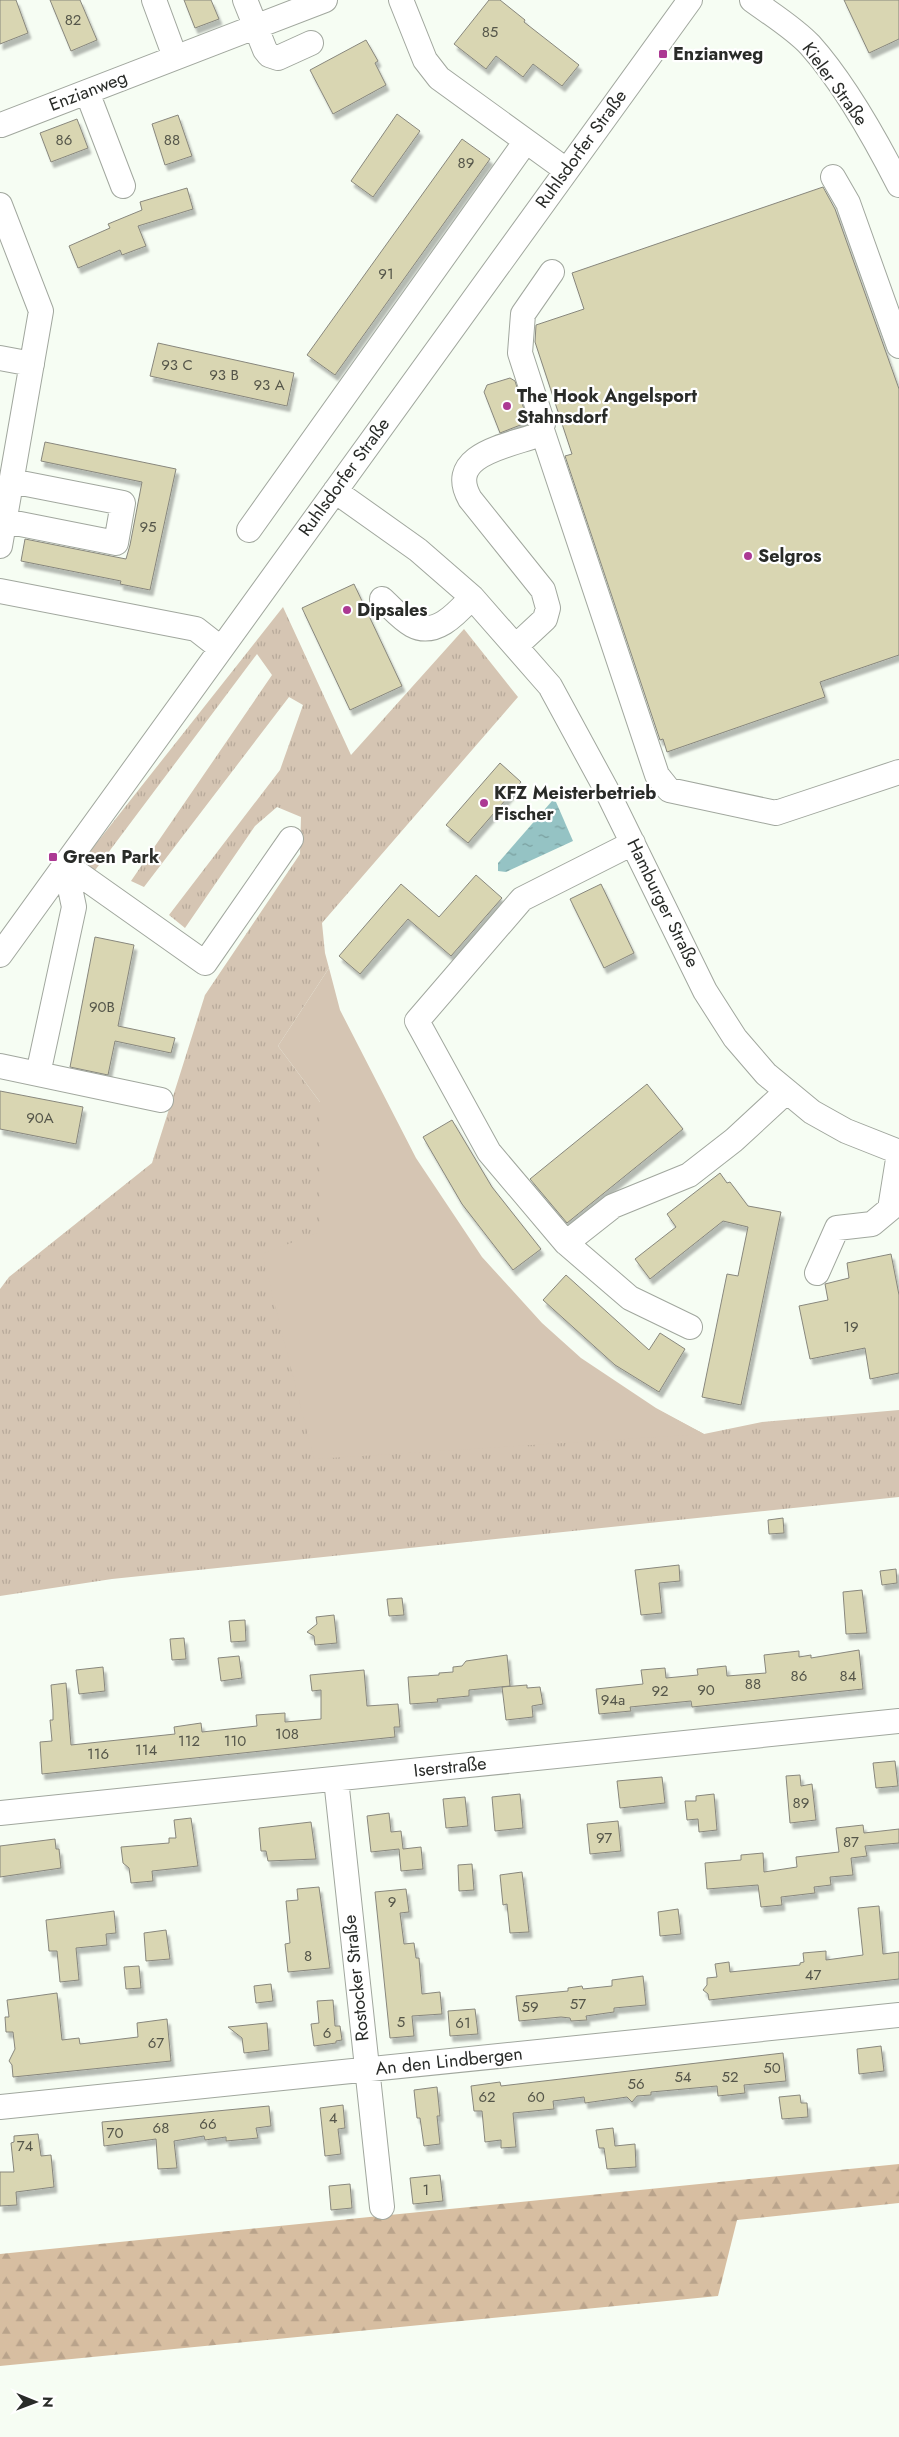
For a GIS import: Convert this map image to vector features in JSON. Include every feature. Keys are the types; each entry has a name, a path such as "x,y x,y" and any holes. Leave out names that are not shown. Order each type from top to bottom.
{"street":[{"path":"154,0 175,57"},
{"path":"245,0 265,50 269,54 278,58 311,43"},
{"name":"Enzianweg","path":"0,125 325,0"},
{"path":"401,0 425,60 439,78 566,170"},
{"name":"Ruhlsdorfer Straße","path":"0,955 219,647 335,491 690,0"},
{"name":"Kieler Straße","path":"752,0 810,45 845,93 883,153 899,185"},
{"path":"86,92 124,186"},
{"path":"250,530 526,140"},
{"path":"833,177 848,203 899,346"},
{"path":"0,205 41,311 12,481 2,521 0,546"},
{"path":"516,646 545,619 548,608 543,590 470,499 463,487 463,474 468,464 479,456 538,434 542,430 544,424 520,353 523,314 552,272"},
{"path":"0,358 32,364"},
{"path":"542,430 657,775 669,790 776,813 899,772"},
{"path":"2,521 116,543 124,503 12,481"},
{"name":"Hamburger Straße","path":"335,491 418,550 472,597 550,686 633,843 705,991 735,1038 766,1074 812,1112 846,1131 899,1153"},
{"path":"0,591 196,629 219,647"},
{"path":"382,599 413,625 422,628 435,627 452,618 472,597"},
{"path":"65,864 205,963 291,840"},
{"path":"633,843 522,899 417,1021 489,1152 566,1243 630,1298 690,1328"},
{"path":"38,1074 74,907 65,864"},
{"path":"0,1066 161,1100"},
{"path":"566,1243 612,1206 689,1176 734,1140 786,1092"},
{"path":"817,1272 837,1228 872,1224 890,1209 899,1153"},
{"name":"Iserstraße","path":"0,1813 899,1721"},
{"name":"Rostocker Straße","path":"336,1779 382,2207"},
{"name":"An den Lindbergen","path":"0,2107 899,2015"}],"green space":[{"path":"283,607 351,755 464,629 518,697 322,923 325,953 329,968 278,1046 320,1102 320,1232 704,1434 762,1422 899,1410 899,1497 112,1579 0,1596 0,1289 9,1277 152,1163 205,995 300,854 301,817 277,807 255,826 185,928 169,915 280,770 303,705 289,697 144,887 131,881 272,675 257,654 93,873 80,864"},
{"path":"329,968 340,1010 416,1158 482,1257 542,1323 581,1358 656,1408 704,1434 314,1459 262,1254 320,1232 320,1102 278,1046"},
{"path":"899,2164 899,2203 737,2220 718,2296 0,2366 0,2254"}],"water":[{"path":"552,801 556,802 573,841 506,872 498,871 498,863"}],"building":[{"path":"0,0 16,0 28,33 0,44"},
{"path":"50,0 80,0 97,40 71,51"},
{"path":"184,0 211,0 219,19 195,28"},
{"path":"489,0 500,0 525,20 524,22 579,65 562,86 533,64 523,77 496,56 486,69 454,44"},
{"path":"844,0 899,0 899,39 869,53"},
{"path":"366,40 378,61 375,63 386,85 333,114 310,70"},
{"path":"397,114 420,131 373,197 351,181"},
{"path":"178,115 192,156 165,165 152,124"},
{"path":"77,119 88,148 51,162 40,133"},
{"path":"462,139 490,159 335,375 307,355"},
{"name":"Selgros","path":"823,187 835,209 899,389 899,655 820,682 825,697 667,752 663,739 660,740 565,456 572,454 535,342 536,325 584,309 572,273"},
{"path":"187,188 193,209 138,226 146,246 122,255 120,250 78,268 69,246 110,228 108,224 142,210 140,202"},
{"path":"158,343 294,373 287,406 150,376"},
{"name":"The Hook Angelsport Stahnsdorf","path":"510,378 515,381 528,422 500,433 484,392 487,385"},
{"path":"45,442 176,469 150,590 120,584 121,581 21,561 25,539 126,559 130,545 142,482 41,461"},
{"path":"354,584 402,686 350,710 302,608"},
{"name":"KFZ Meisterbetrieb Fischer","path":"500,763 521,782 468,843 446,825"},
{"path":"476,875 502,898 451,956 408,919 360,974 339,956 401,884 439,917"},
{"path":"601,884 634,953 604,968 570,899"},
{"path":"95,937 134,945 118,1026 175,1038 171,1053 115,1041 108,1075 70,1067"},
{"path":"647,1084 683,1129 567,1223 530,1179"},
{"path":"0,1091 83,1107 76,1144 0,1129"},
{"path":"452,1120 492,1187 541,1249 513,1270 462,1204 423,1137"},
{"path":"720,1173 727,1183 730,1182 748,1206 781,1212 741,1405 702,1397 727,1274 738,1276 748,1227 723,1221 650,1279 635,1259 676,1227 667,1214"},
{"path":"891,1254 899,1295 899,1373 870,1379 865,1348 810,1359 799,1306 828,1300 825,1284 849,1278 847,1263"},
{"path":"566,1275 649,1350 660,1333 685,1349 659,1392 615,1365 543,1300"},
{"path":"783,1518 784,1533 769,1534 768,1520"},
{"path":"679,1565 680,1581 659,1583 662,1613 641,1615 635,1570"},
{"path":"896,1569 897,1583 882,1585 880,1571"},
{"path":"862,1590 867,1633 846,1634 843,1592"},
{"path":"402,1598 404,1615 389,1616 387,1599"},
{"path":"334,1615 337,1643 315,1645 314,1636 307,1632 317,1624 316,1617"},
{"path":"245,1620 246,1641 231,1642 229,1621"},
{"path":"184,1638 186,1659 172,1660 170,1639"},
{"path":"859,1650 863,1689 692,1707 691,1701 630,1707 631,1711 599,1714 596,1689 643,1684 641,1670 665,1668 666,1678 698,1675 697,1669 726,1666 727,1676 766,1673 764,1655 799,1651 799,1657 811,1655 811,1658"},
{"path":"507,1655 510,1686 469,1690 469,1696 437,1699 438,1702 410,1704 408,1677 453,1672 453,1667 462,1666 466,1661"},
{"path":"239,1656 242,1678 221,1681 218,1658"},
{"path":"103,1667 105,1691 79,1694 76,1670"},
{"path":"364,1670 367,1706 398,1704 400,1727 394,1727 395,1737 42,1774 40,1742 52,1741 50,1720 53,1720 51,1685 66,1683 71,1745 175,1734 174,1727 201,1723 202,1732 257,1726 256,1715 285,1713 285,1722 321,1719 321,1690 312,1691 310,1675"},
{"path":"527,1685 527,1688 540,1687 543,1704 532,1706 533,1717 506,1720 502,1687"},
{"path":"895,1761 898,1786 876,1788 873,1763"},
{"path":"800,1775 801,1786 812,1784 816,1820 790,1823 786,1776"},
{"path":"662,1777 665,1803 620,1808 617,1781"},
{"path":"520,1794 523,1828 495,1831 492,1797"},
{"path":"714,1794 717,1830 699,1832 698,1819 687,1820 685,1801 696,1801 696,1796"},
{"path":"465,1797 468,1826 446,1828 443,1799"},
{"path":"389,1813 391,1832 401,1831 403,1849 421,1847 423,1869 401,1871 399,1849 371,1852 367,1816"},
{"path":"191,1818 198,1866 152,1871 153,1881 131,1883 129,1868 123,1863 121,1847 169,1843 169,1838 176,1838 174,1820"},
{"path":"618,1821 621,1851 590,1854 587,1824"},
{"path":"311,1822 316,1859 268,1861 266,1851 261,1851 259,1828"},
{"path":"863,1825 864,1833 899,1829 899,1843 865,1846 867,1856 851,1858 853,1875 830,1877 831,1885 814,1887 815,1893 781,1897 782,1905 761,1907 758,1885 707,1889 705,1863 741,1860 741,1855 763,1853 764,1872 797,1867 796,1857 839,1852 836,1828"},
{"path":"55,1839 56,1849 59,1849 61,1868 0,1877 0,1846"},
{"path":"472,1864 474,1890 459,1891 458,1865"},
{"path":"522,1872 529,1932 510,1933 507,1904 503,1905 500,1875"},
{"path":"319,1887 330,1968 288,1972 285,1944 290,1943 286,1901 298,1900 297,1889"},
{"path":"406,1889 409,1912 400,1913 404,1944 414,1943 416,1958 419,1958 422,1994 440,1992 442,2014 412,2016 414,2036 390,2038 375,1892"},
{"path":"879,1906 883,1954 899,1952 899,1979 709,2000 708,1994 703,1990 707,1985 707,1978 717,1977 715,1964 729,1962 730,1972 800,1965 800,1963 804,1962 803,1953 826,1951 826,1960 863,1955 858,1908"},
{"path":"678,1909 681,1934 660,1936 658,1912"},
{"path":"114,1911 116,1933 106,1934 107,1945 76,1948 79,1980 60,1982 57,1951 49,1951 46,1920"},
{"path":"166,1930 170,1959 146,1961 144,1933"},
{"path":"139,1966 141,1988 126,1989 124,1967"},
{"path":"643,1976 646,2005 614,2008 614,2012 586,2016 587,2020 571,2021 570,2018 561,2017 519,2021 516,1996 568,1991 568,1988 582,1986 583,1989 612,1986 612,1980"},
{"path":"271,1984 273,2001 256,2003 254,1986"},
{"path":"57,1993 62,2040 79,2038 80,2044 138,2037 137,2023 167,2019 171,2061 13,2077 12,2065 9,2061 15,2049 13,2032 6,2032 5,2017 9,2017 7,2000"},
{"path":"333,2000 335,2026 340,2026 342,2040 336,2041 336,2043 314,2046 311,2024 319,2023 317,2001"},
{"path":"475,2009 478,2034 450,2036 448,2011"},
{"path":"267,2023 269,2050 244,2053 242,2038 228,2027"},
{"path":"881,2046 884,2071 859,2074 857,2049"},
{"path":"783,2053 786,2081 744,2085 745,2093 718,2096 717,2086 651,2092 651,2095 637,2096 632,2102 627,2097 585,2103 584,2097 553,2101 554,2109 513,2113 516,2147 501,2148 501,2140 485,2142 482,2111 474,2111 471,2086 500,2082 501,2086"},
{"path":"437,2087 440,2116 437,2116 440,2144 424,2146 420,2118 417,2118 414,2090"},
{"path":"800,2095 801,2103 807,2103 808,2117 782,2119 779,2097"},
{"path":"343,2105 345,2128 338,2129 341,2154 325,2156 320,2108"},
{"path":"269,2106 271,2126 256,2128 258,2138 226,2141 226,2137 205,2140 204,2136 174,2141 177,2168 158,2169 156,2139 104,2146 102,2122"},
{"path":"613,2128 615,2146 635,2144 636,2167 607,2169 604,2148 599,2148 596,2130"},
{"path":"38,2134 41,2156 51,2155 54,2187 16,2192 17,2205 0,2206 0,2172 14,2172 11,2143 14,2142 14,2136"},
{"path":"440,2175 443,2201 413,2204 410,2178"},
{"path":"350,2184 352,2208 331,2210 329,2186"}],"place":[{"name":"Enzianweg","path":"663,54"},
{"name":"The Hook Angelsport Stahnsdorf","path":"507,406"},
{"name":"Selgros","path":"748,556"},
{"name":"Dipsales","path":"347,610"},
{"name":"KFZ Meisterbetrieb Fischer","path":"484,803"},
{"name":"Green Park","path":"53,857"}]}
